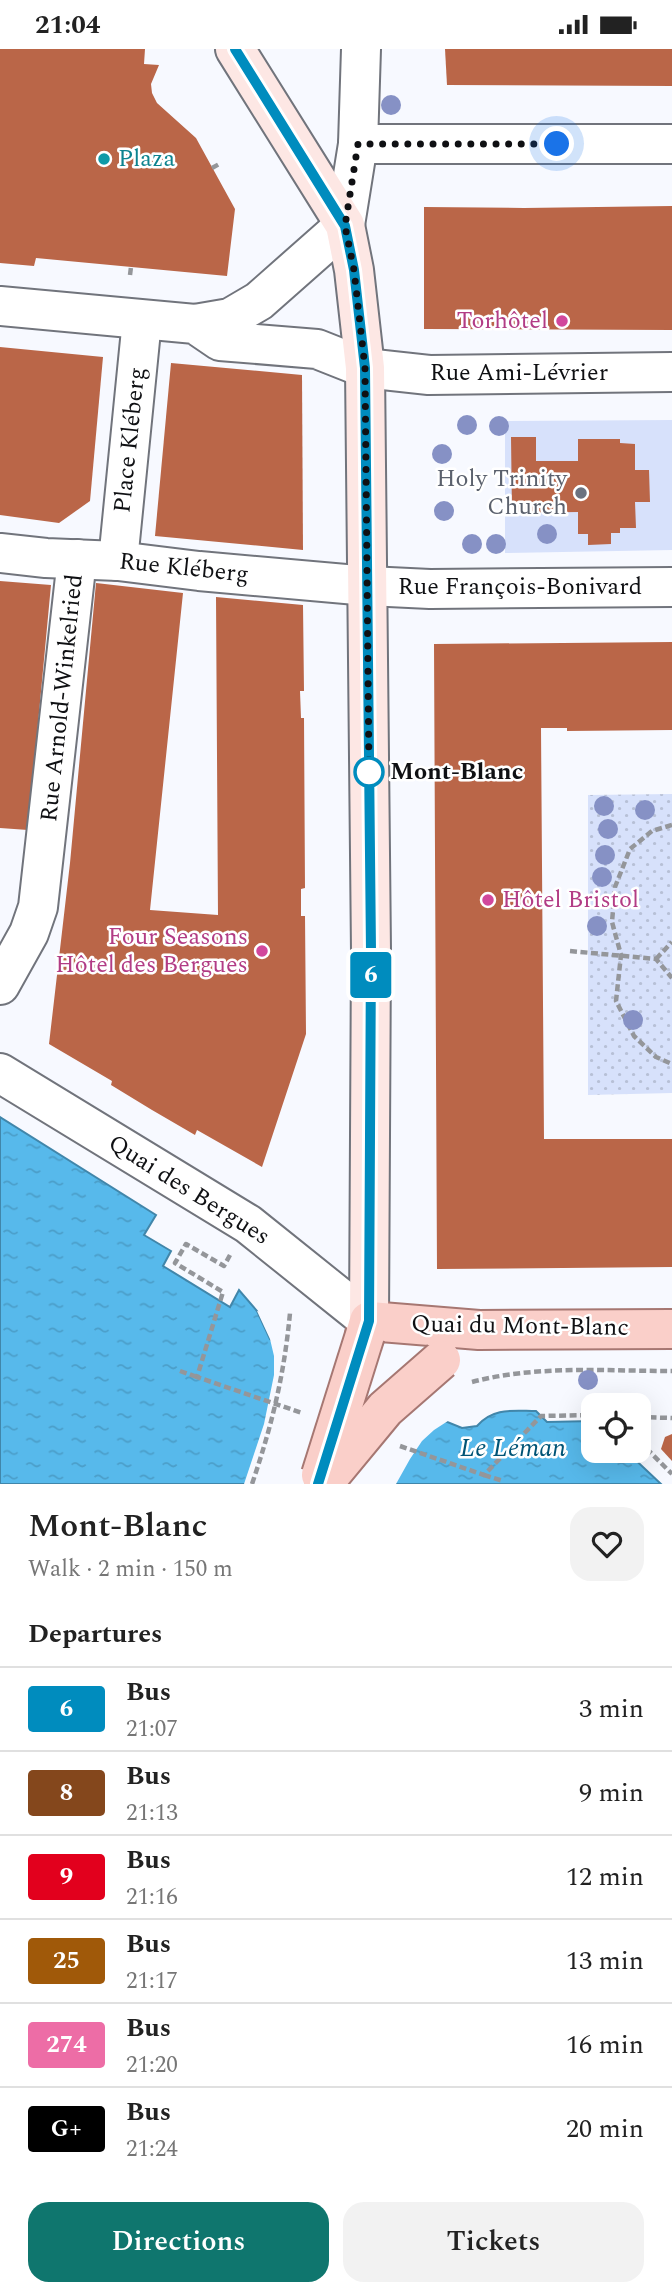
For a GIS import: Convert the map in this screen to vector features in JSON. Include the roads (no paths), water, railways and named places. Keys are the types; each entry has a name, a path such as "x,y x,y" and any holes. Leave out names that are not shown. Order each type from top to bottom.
{"main road":[{"path":"235,49 345,226 354,270 365,368 371,999 367,1328 321,1484"},
{"name":"Quai du Mont-Blanc","path":"367,1328 672,1329"},
{"path":"321,1484 386,1409 417,1380 451,1373 480,1330"}],"street":[{"path":"0,306 195,324 230,318 259,301 345,226 358,144 361,49"},
{"path":"358,144 672,144"},
{"name":"Place Kléberg","path":"118,561 142,320"},
{"name":"Rue Ami-Lévrier","path":"195,324 220,341 317,349 365,368 429,375 672,372"},
{"name":"Rue Kléberg","path":"0,553 118,561 368,586"},
{"name":"Rue Arnold-Winkelried","path":"0,985 23,945 38,907 77,559"},
{"name":"Rue François-Bonivard","path":"368,586 430,589 672,587"},
{"name":"Quai des Bergues","path":"0,1073 248,1224 367,1328"}],"water":[{"name":"Le Léman","path":"0,1117 156,1215 144,1235 171,1251 163,1266 230,1307 239,1290 257,1311 270,1339 304,1364 462,1428 477,1426 497,1413 512,1411 536,1411 547,1422 581,1421 581,1463 639,1463 661,1484 0,1484"}],"place":[{"name":"Plaza","path":"104,159"},
{"name":"Torhôtel","path":"562,321"},
{"name":"Holy Trinity Church","path":"581,493"},
{"name":"Mont-Blanc","path":"369,772"},
{"name":"Hôtel Bristol","path":"488,900"},
{"name":"Four Seasons Hôtel des Bergues","path":"262,951"}]}
